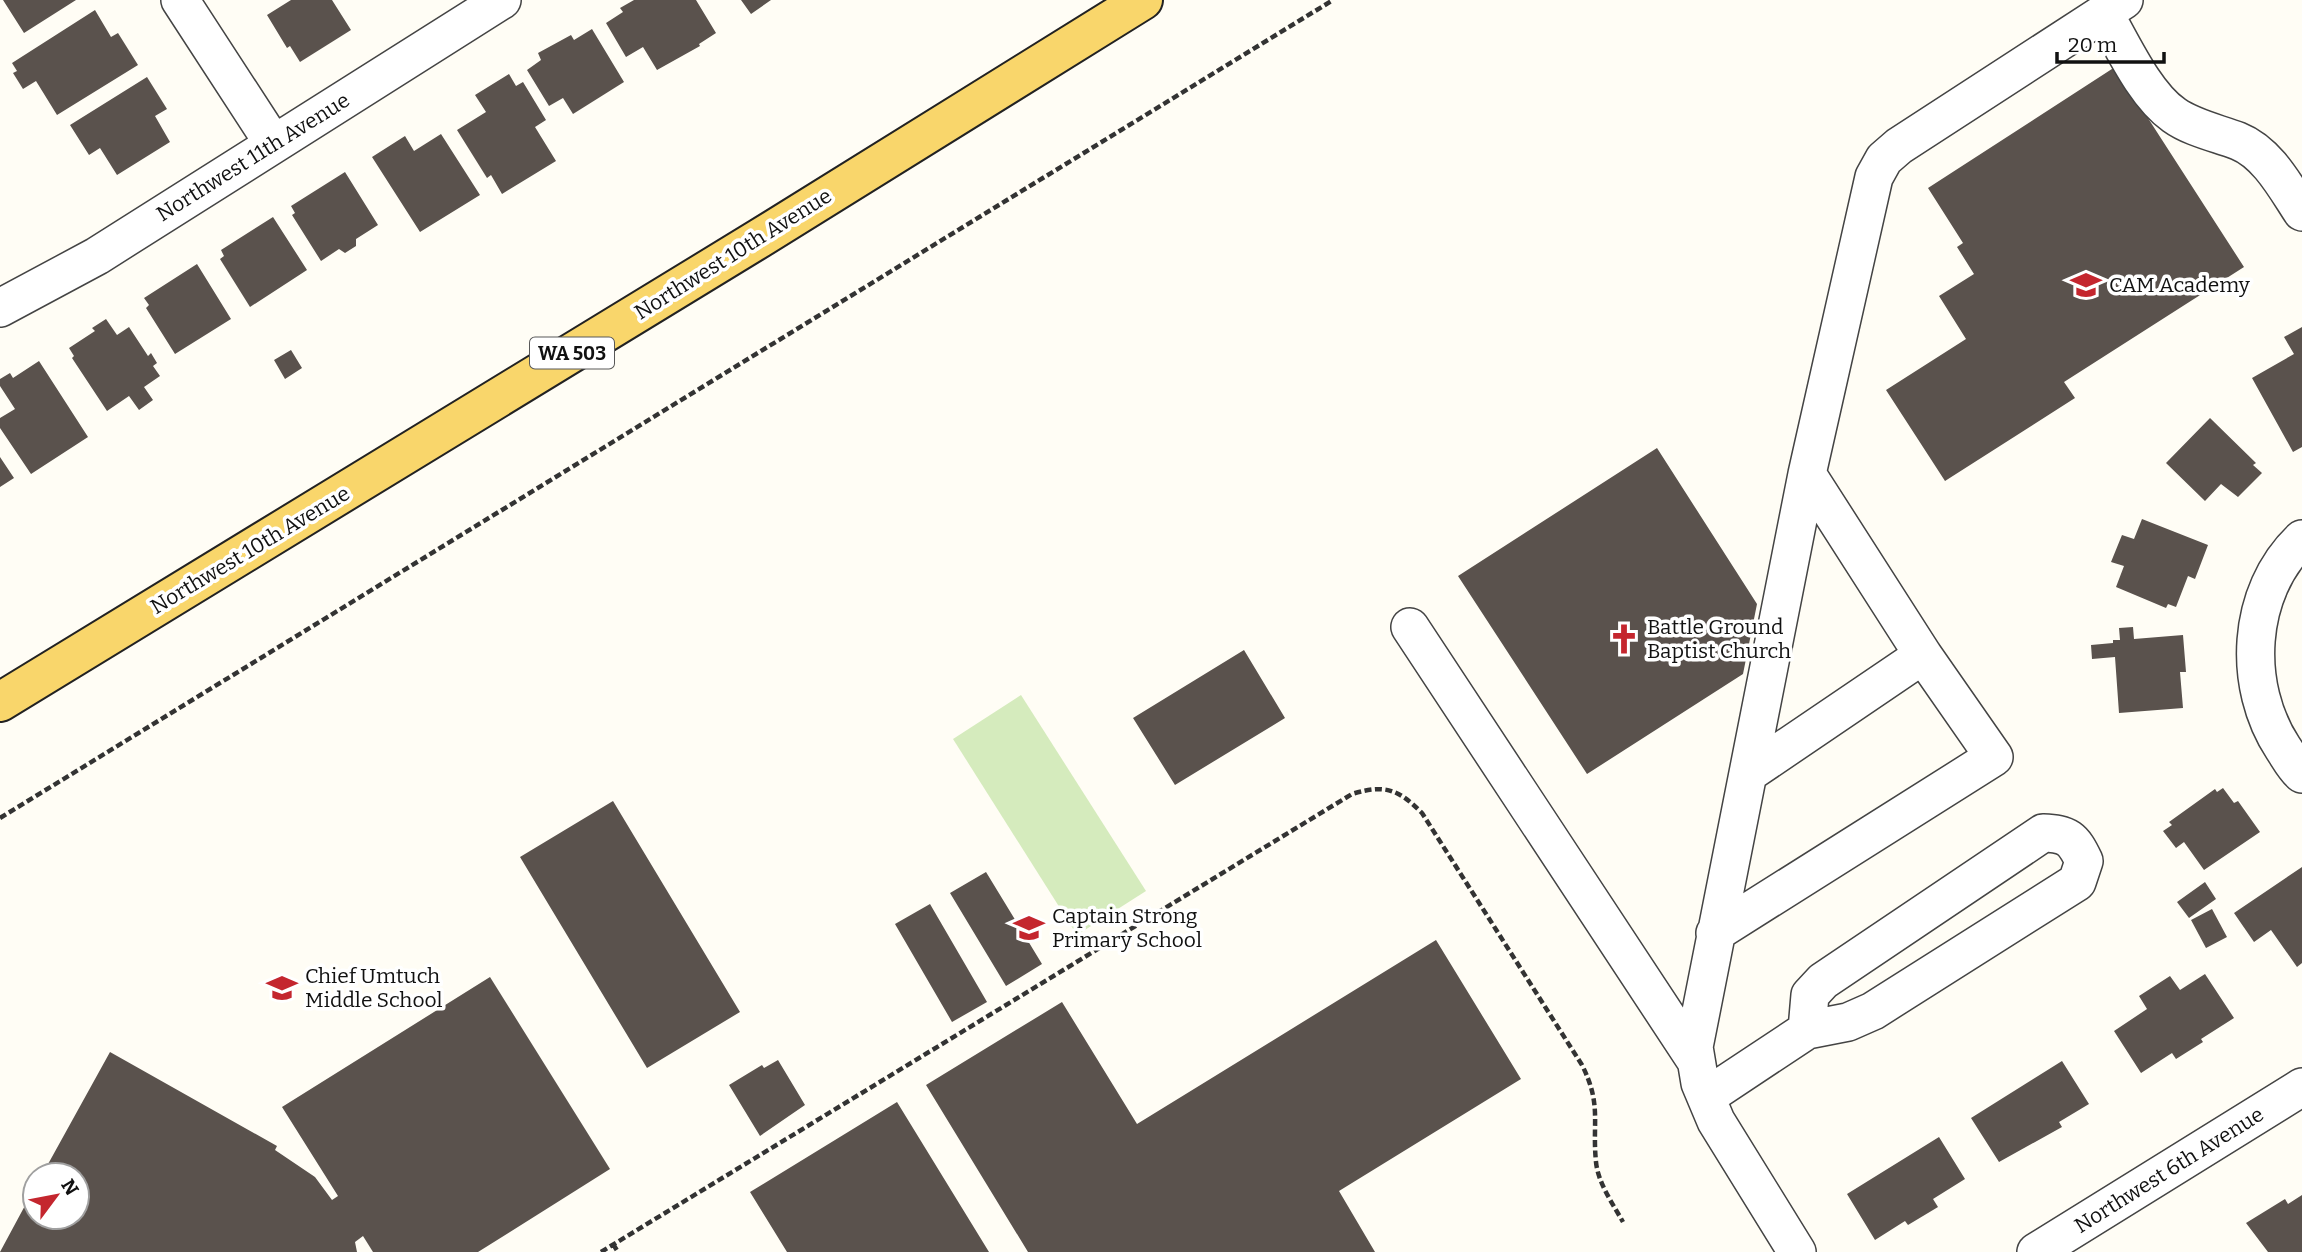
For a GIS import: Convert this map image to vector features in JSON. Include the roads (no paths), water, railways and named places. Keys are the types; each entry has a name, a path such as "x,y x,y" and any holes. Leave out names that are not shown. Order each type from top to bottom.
{"main road":[{"name":"Northwest 10th Avenue","path":"0,702 748,246 1143,0"}],"street":[{"path":"180,0 274,143"},
{"name":"Northwest 11th Avenue","path":"0,308 97,256 502,0"},
{"path":"1797,1252 1716,1121 1700,1083 1694,1047 1807,474 1874,177 1884,159 1899,146 2114,6 2146,83 2160,101 2174,115 2207,131 2242,142 2267,162 2302,212"},
{"path":"1715,933 1994,757 1923,655 1807,474"},
{"path":"2302,539 2290,551 2269,584 2259,622 2254,661 2261,705 2276,738 2302,774"},
{"path":"1410,626 1696,1061"},
{"path":"1749,774 1923,655"},
{"path":"1706,1097 1807,1030 1848,1021 1872,1010 2077,882 2084,861 2076,843 2060,833 2042,833 1824,981 1810,995 1807,1030"},
{"name":"Northwest 6th Avenue","path":"2036,1252 2302,1087"}],"place":[{"name":"CAM Academy","path":"2086,285"},
{"name":"Battle Ground Baptist Church","path":"1624,639"},
{"name":"Captain Strong Primary School","path":"1029,928"},
{"name":"Chief Umtuch Middle School","path":"282,988"}]}
